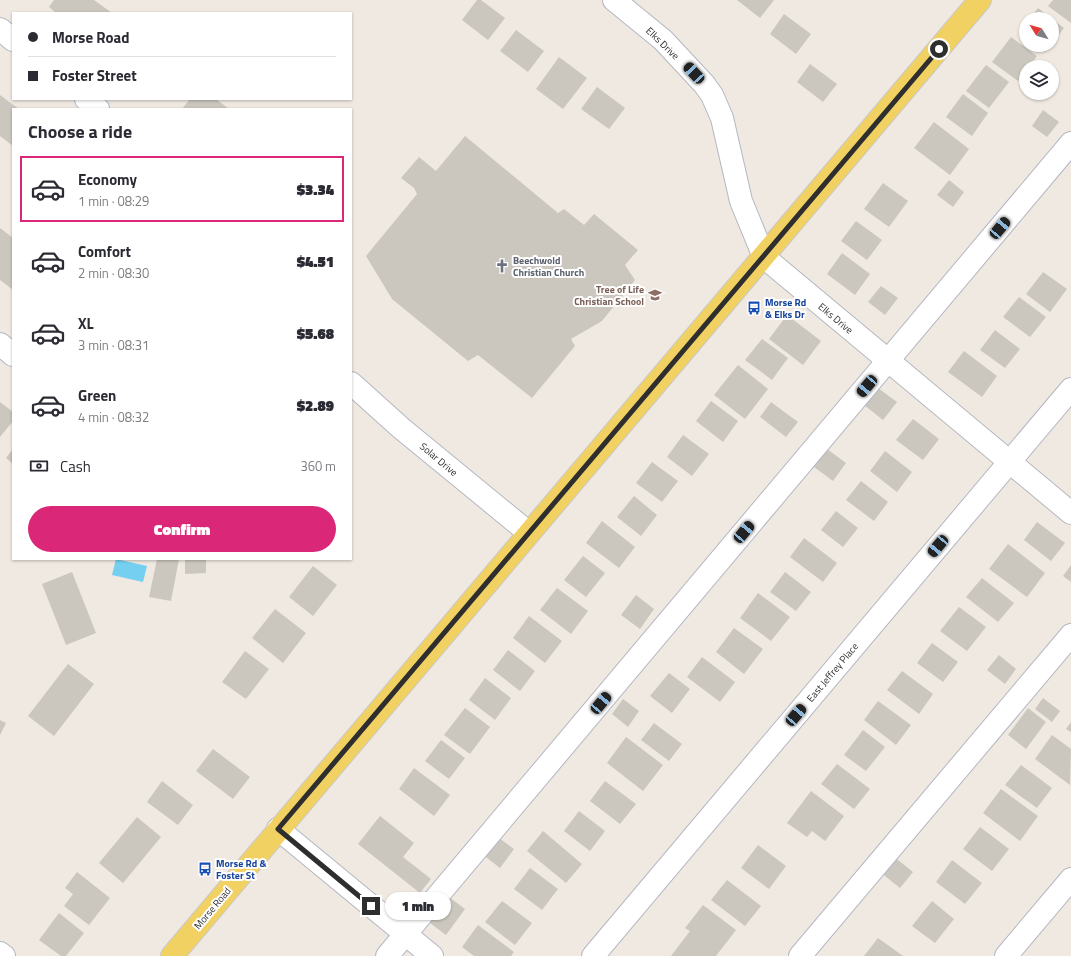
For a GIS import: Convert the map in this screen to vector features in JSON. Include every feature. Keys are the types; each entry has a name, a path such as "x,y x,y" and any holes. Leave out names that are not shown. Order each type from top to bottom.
{"main road":[{"name":"Morse Road","path":"172,956 980,0"}],"street":[{"name":"Elks Drive","path":"614,0 663,40 712,96 722,118 741,201 764,257 887,362 1071,513"},
{"path":"0,29 12,39"},
{"path":"87,100 97,108"},
{"path":"387,956 1071,143"},
{"path":"0,344 12,354"},
{"name":"Solar Drive","path":"352,384 401,428 529,534"},
{"name":"East Jeffrey Place","path":"593,956 1071,389"},
{"path":"800,956 1071,635"},
{"path":"278,829 432,956"},
{"path":"1006,956 1071,879"},
{"path":"0,953 4,956"}],"water":[{"path":"116,560 147,566 143,582 112,575"}],"building":[{"path":"54,0 94,0 111,12 55,12 49,7"},
{"path":"477,0 481,0 505,18 488,40 462,20"},
{"path":"737,0 774,0 760,18"},
{"path":"1053,0 1071,0 1071,23 1059,14 1059,12 1056,12 1048,6"},
{"path":"1038,8 1043,12 1035,12"},
{"path":"784,14 811,34 796,54 770,34"},
{"path":"1059,24 1064,28 1059,34"},
{"path":"516,30 544,51 528,72 500,51"},
{"path":"1011,37 1019,43 1019,52 1032,52 1037,56 1034,60 1019,60 1018,81 992,62"},
{"path":"559,57 587,78 563,109 536,89"},
{"path":"810,64 837,84 823,102 797,82"},
{"path":"986,65 1009,82 989,108 966,91"},
{"path":"597,87 625,108 609,129 581,109"},
{"path":"963,94 988,113 972,136 946,117"},
{"path":"0,95 18,108 12,108 12,145 0,136"},
{"path":"189,100 217,100 228,108 183,108"},
{"path":"1043,110 1059,122 1047,137 1032,126"},
{"path":"934,122 969,149 950,175 914,148"},
{"name":"Beechwold Christian Church","path":"465,136 558,213 564,209 584,225 594,214 638,250 625,265 635,280 602,321 571,339 575,346 532,398 478,355 468,361 392,299 366,256 417,194 414,188 401,178 419,157 436,171"},
{"path":"949,180 964,192 953,207 937,195"},
{"path":"883,183 908,201 889,227 864,209"},
{"path":"856,221 882,240 867,260 841,241"},
{"path":"0,228 12,237 12,289 0,280"},
{"path":"842,253 870,274 855,295 827,274"},
{"path":"1043,272 1067,289 1050,312 1026,294"},
{"path":"881,286 898,298 885,315 868,302"},
{"path":"1019,297 1046,317 1030,337 1003,317"},
{"path":"787,315 821,341 803,365 769,339"},
{"path":"995,330 1020,349 1005,368 980,350"},
{"path":"762,339 788,358 772,380 745,360"},
{"path":"964,351 997,376 982,397 948,372"},
{"path":"738,365 768,389 745,419 714,395"},
{"path":"878,388 897,402 883,420 864,405"},
{"path":"711,401 738,421 723,442 696,421"},
{"path":"0,402 12,411 12,422 0,437"},
{"path":"771,402 798,422 786,437 760,417"},
{"path":"913,419 939,439 923,460 896,440"},
{"path":"683,435 709,454 692,476 667,457"},
{"path":"827,449 846,463 833,481 814,467"},
{"path":"12,450 12,463 6,458"},
{"path":"885,451 912,472 897,492 870,471"},
{"path":"652,462 678,481 662,502 636,483"},
{"path":"861,481 888,502 874,521 846,500"},
{"path":"634,496 657,515 641,536 617,517"},
{"path":"836,511 858,528 843,547 821,530"},
{"path":"602,521 635,547 619,568 586,543"},
{"path":"1037,522 1065,543 1051,561 1024,540"},
{"path":"804,538 837,563 823,582 790,557"},
{"path":"1008,544 1045,573 1027,597 989,569"},
{"path":"583,556 605,573 586,597 564,580"},
{"path":"157,560 179,560 171,601 149,597"},
{"path":"185,560 206,560 206,573 185,574"},
{"path":"1071,565 1071,582 1063,576"},
{"path":"313,566 337,585 313,616 289,597"},
{"path":"72,572 96,633 66,645 42,584"},
{"path":"785,572 811,592 796,611 770,592"},
{"path":"982,578 1014,603 998,622 966,597"},
{"path":"557,588 588,611 571,634 540,610"},
{"path":"758,593 790,617 771,641 740,618"},
{"path":"636,595 654,609 640,629 621,615"},
{"path":"959,607 986,627 967,651 940,631"},
{"path":"275,609 306,633 283,663 252,638"},
{"path":"529,616 562,641 545,663 513,638"},
{"path":"734,628 763,649 744,674 716,652"},
{"path":"932,643 958,662 943,682 917,663"},
{"path":"508,650 535,671 520,691 493,670"},
{"path":"245,651 269,669 246,699 222,682"},
{"path":"999,655 1016,669 1005,684 987,670"},
{"path":"702,657 735,682 720,702 687,677"},
{"path":"68,664 94,684 54,736 28,716"},
{"path":"902,671 933,694 919,714 887,690"},
{"path":"669,673 690,689 672,713 650,696"},
{"path":"485,678 511,698 495,720 469,700"},
{"path":"1043,698 1060,711 1052,722 1035,709"},
{"path":"623,699 639,711 628,727 612,714"},
{"path":"878,701 911,725 896,745 864,720"},
{"path":"465,708 490,727 470,754 444,735"},
{"path":"1028,708 1046,722 1026,749 1008,735"},
{"path":"0,720 6,723 0,735"},
{"path":"1071,722 1071,732 1066,729"},
{"path":"654,723 682,744 669,761 641,740"},
{"path":"863,730 885,747 866,771 844,755"},
{"path":"1052,735 1071,749 1070,785 1035,759"},
{"path":"626,737 663,765 643,791 607,763"},
{"path":"441,740 465,758 449,779 425,761"},
{"path":"213,749 250,777 233,799 196,771"},
{"path":"837,764 870,789 854,809 821,784"},
{"path":"1021,765 1052,788 1037,808 1005,785"},
{"path":"414,768 450,795 434,816 399,789"},
{"path":"162,781 193,805 178,825 147,802"},
{"path":"605,781 636,804 620,824 590,801"},
{"path":"1001,789 1038,816 1020,841 983,813"},
{"path":"811,791 844,816 825,841 812,831 807,837 787,823"},
{"path":"579,811 605,831 590,851 564,831"},
{"path":"380,816 414,843 403,857 431,879 420,893 358,844"},
{"path":"137,817 161,837 123,883 99,863"},
{"path":"980,827 1009,849 992,871 963,849"},
{"path":"543,831 582,864 566,883 527,851"},
{"path":"496,836 514,849 500,868 482,854"},
{"path":"758,845 786,866 769,889 741,868"},
{"path":"893,856 913,872 900,888 880,872"},
{"path":"952,860 982,883 965,904 936,882"},
{"path":"530,868 558,889 542,910 514,889"},
{"path":"77,872 110,898 89,925 64,906 73,894 65,888"},
{"path":"727,880 761,906 745,926 711,900"},
{"path":"445,894 465,909 446,935 426,920"},
{"path":"502,901 532,923 515,945 485,922"},
{"path":"932,901 954,919 935,943 912,926"},
{"path":"703,905 736,930 716,956 671,956 690,931 685,928"},
{"path":"59,913 84,933 66,956 61,956 39,940"},
{"path":"478,925 514,952 511,956 474,956 462,947"},
{"path":"878,938 903,956 864,956"}],"place":[{"name":"Beechwold Christian Church","path":"502,266"},
{"name":"Tree of Life Christian School","path":"655,295"},
{"name":"Morse Rd & Elks Dr","path":"754,308"},
{"name":"Morse Rd & Foster St","path":"205,869"}],"route":[{"path":"371,906 278,829 939,49"}]}
